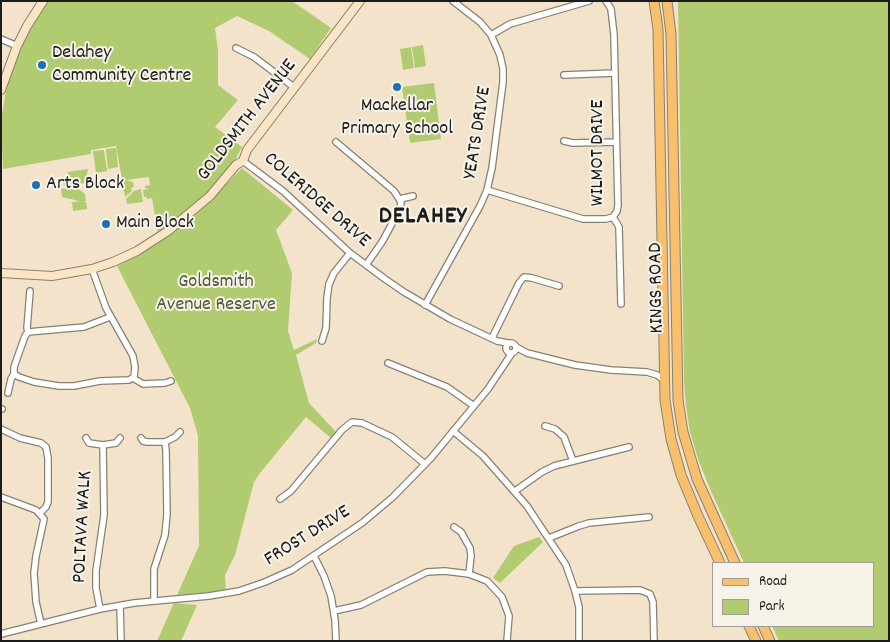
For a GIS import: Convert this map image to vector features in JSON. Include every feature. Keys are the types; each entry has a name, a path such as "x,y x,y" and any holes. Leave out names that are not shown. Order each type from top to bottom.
{"main road":[{"name":"KINGS ROAD","path":"654,1 658,37 663,364 667,419 681,475 720,562"},
{"name":"KINGS ROAD","path":"668,1 671,34 678,400 683,432 697,479 735,562"},
{"path":"749,627 756,641"},
{"path":"763,627 770,641"}],"street":[{"path":"1,90 16,46 43,1"},
{"name":"GOLDSMITH AVENUE","path":"1,273 52,276 92,269 123,258 159,237 210,196 236,165 243,161 247,150 360,1"},
{"name":"YEATS DRIVE","path":"425,305 487,190 492,168 504,74 500,55 491,35 480,22 453,1"},
{"path":"491,35 510,24 590,1"},
{"name":"WILMOT DRIVE","path":"606,1 610,7 612,18 615,73 618,208 613,217 619,227 621,304"},
{"path":"1,39 16,46"},
{"path":"236,48 254,57 295,88"},
{"path":"564,75 615,73"},
{"path":"564,141 573,143 616,142"},
{"path":"336,142 394,191 400,199 400,209 382,242 366,265"},
{"name":"COLERIDGE DRIVE","path":"243,161 296,202 350,253 425,305 511,349 589,368 646,372 657,375 664,380"},
{"path":"487,190 583,219 606,219 613,217"},
{"path":"400,199 413,196"},
{"path":"322,341 326,328 326,298 329,284 334,273 350,253"},
{"path":"92,269 100,296 133,356 135,374 133,378"},
{"path":"495,340 521,279 527,276 559,286"},
{"path":"8,393 14,374 13,369 28,332 30,292"},
{"path":"28,332 84,327 110,317"},
{"name":"FROST DRIVE","path":"1,634 100,609 239,591 278,577 314,556 379,510 425,464 474,406 494,381 511,349"},
{"path":"388,362 439,383 474,406"},
{"name":"COLERIDGE DRIVE","path":"646,372 657,369 663,364"},
{"path":"14,374 34,382 58,386 74,386 100,381 125,381 133,378"},
{"path":"133,378 143,384 171,381"},
{"path":"280,499 291,491 342,430 352,422 362,423 392,437 425,464"},
{"path":"545,426 555,430 564,437 573,461"},
{"path":"1,428 20,438 41,443 47,449 48,502 46,507 40,512"},
{"path":"453,431 483,456 527,506 566,565 575,591 580,616 579,641"},
{"path":"141,438 147,442 164,442 175,437 180,432"},
{"name":"POLTAVA WALK","path":"86,438 89,443 103,445 116,443 120,438"},
{"path":"154,601 154,569 165,535 167,514 166,450 164,442"},
{"name":"POLTAVA WALK","path":"100,609 96,588 96,571 104,515 103,445"},
{"path":"515,492 542,472 554,466 629,447"},
{"path":"1,497 40,512 44,523 37,549 34,573 36,602 41,624"},
{"path":"549,538 589,523 649,517"},
{"path":"454,527 461,532 470,548 469,574"},
{"path":"314,556 327,583 334,611 336,641"},
{"path":"334,611 361,605 427,572 445,571 469,574 487,581 502,597 509,616 507,641"},
{"path":"575,591 640,590 650,594 653,602 654,641"},
{"path":"120,606 121,641"}],"green space":[{"path":"47,1 292,1 331,28 310,59 269,31 237,16 215,28 218,51 218,85 238,100 215,127 242,147 231,168 199,203 158,234 152,198 147,199 147,197 144,197 143,190 149,189 145,188 145,186 150,185 149,177 126,180 133,182 134,187 131,188 132,191 125,197 116,146 91,150 91,154 3,169 1,121 6,91 20,47"},
{"path":"678,1 889,1 889,641 779,641 772,627 875,627 875,562 744,562 698,459 690,432 684,381"},
{"path":"423,45 426,66 415,68 412,47"},
{"path":"411,47 414,68 403,70 400,49"},
{"path":"434,83 441,139 410,143 402,87"},
{"path":"116,148 118,167 108,169 106,149"},
{"path":"104,150 107,171 96,173 93,151"},
{"name":"Goldsmith Avenue Reserve","path":"242,168 293,210 276,230 292,273 288,331 294,350 317,339 316,343 296,355 309,403 336,432 331,438 306,417 260,473 254,482 235,555 225,575 226,591 177,595 199,546 198,436 190,408 117,266 149,249 192,218"},
{"path":"88,169 85,183 64,186 63,182 67,172"},
{"path":"76,187 85,194 86,201 82,201 86,202 87,209 73,211 72,203 69,203 79,201 62,197 61,189"},
{"path":"141,189 143,202 127,204 126,199 134,191"},
{"path":"539,537 543,542 500,583 493,578 514,546"},
{"path":"174,603 197,605 181,641 157,641"}],"place":[{"name":"Delahey Community Centre","path":"42,65"},
{"name":"Mackellar Primary School","path":"397,87"},
{"name":"Arts Block","path":"36,185"},
{"name":"Main Block","path":"106,224"}],"district":[{"name":"DELAHEY","path":"423,219"}]}
